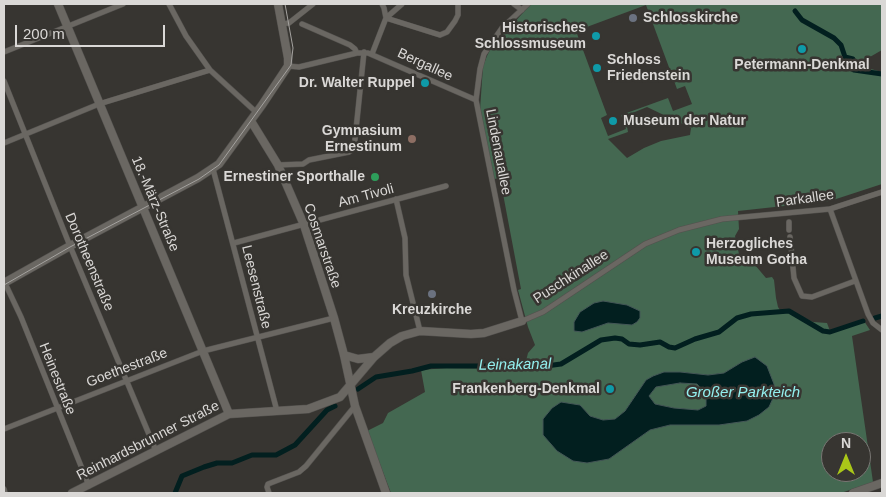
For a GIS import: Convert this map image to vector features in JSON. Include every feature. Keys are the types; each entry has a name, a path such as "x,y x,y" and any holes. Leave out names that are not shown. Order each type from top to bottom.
{"street":[{"name":"18.-März-Straße","path":"58,4 229,414"},
{"path":"4,52 123,4"},
{"path":"169,4 186,36 210,70 257,113"},
{"path":"4,282 214,169 257,113 288,66 278,4"},
{"path":"282,24 289,23 313,4"},
{"path":"382,4 386,18"},
{"path":"372,54 386,18 402,4"},
{"path":"386,18 440,35 447,32 458,15 458,4"},
{"path":"514,4 522,10"},
{"name":"Lindenauallee","path":"522,320 514,290 476,100 484,54 502,28 528,4"},
{"path":"302,24 350,45 357,53"},
{"path":"278,165 303,164 309,160 349,152 354,149 364,52 299,68 288,66"},
{"name":"Bergallee","path":"364,52 476,100"},
{"path":"4,142 99,104 210,70"},
{"name":"Dorotheenstraße","path":"4,81 70,246 156,450"},
{"name":"Cosmarstraße","path":"251,120 278,165 304,225 334,318 355,406 386,493"},
{"name":"Leesenstraße","path":"214,169 277,410"},
{"name":"Am Tivoli","path":"234,243 446,186"},
{"name":"Parkallee","path":"646,243 688,227 728,219 830,209 882,192"},
{"path":"396,199 405,238 406,275 420,330"},
{"path":"830,209 870,320 882,330"},
{"path":"789,222 789,230"},
{"path":"790,237 794,278 802,296 812,297 856,281"},
{"name":"Puschkinallee","path":"350,387 374,357 393,340 420,330 471,334 484,333 543,312 646,243"},
{"name":"Heinestraße","path":"4,282 21,317 89,486"},
{"name":"Goethestraße","path":"4,428 203,351 334,318"},
{"path":"344,355 358,359 374,357"},
{"name":"Reinhardsbrunner Straße","path":"72,493 229,414 308,409 340,398 350,387"},
{"path":"269,493 268,484 299,472 306,466 355,406"},
{"path":"853,493 882,483"},
{"path":"4,489 5,493"}],"green space":[{"path":"531,4 882,4 882,50 856,65 882,72 882,184 830,201 738,211 739,229 735,236 739,254 755,265 766,278 772,277 774,280 776,298 780,310 788,310 813,322 827,323 830,331 864,321 870,330 852,336 866,432 821,432 821,482 871,482 871,468 873,482 841,493 391,493 367,431 383,423 388,413 425,392 421,370 446,368 524,369 528,353 535,345 518,290 521,289 500,178 494,179 480,110 483,66 491,48","holes":["646,5 677,89 685,86 692,104 673,111 668,98 621,115 626,129 608,136 601,118 607,115 576,31","647,107 691,128 690,135 661,141 627,158 608,139 628,132 625,116","742,362 719,425 670,425 650,430 609,459 587,463 580,405 590,416 603,420 615,419 625,411 646,380 664,372 708,375 724,373"]},
{"path":"680,383 697,384 704,392 706,406 698,410 674,408 655,404 649,396 656,387"}],"water":[{"path":"603,301 627,305 640,311 640,318 632,325 608,323 582,332 574,331 574,322 580,312 594,303"},
{"name":"Großer Parkteich","path":"755,357 767,366 774,384 775,394 769,407 747,421 719,425 670,425 650,430 609,459 587,463 573,461 557,451 543,435 543,419 552,408 561,402 580,405 590,416 603,420 615,419 625,411 646,380 653,376 664,372 708,375 724,373 742,362","holes":["680,383 697,384 704,392 706,399 706,406 698,410 655,404 649,396 656,387"]}],"waterway":[{"name":"Leinakanal","path":"795,11 802,20 834,38 841,45 845,57 853,59 854,63 849,67 854,70 882,74"},
{"name":"Leinakanal","path":"358,389 376,377 431,366 546,366 561,364 601,340 615,338 622,339 629,344 640,345 660,342 675,348 695,339 719,332 737,318 751,314 789,311 823,331 830,332 863,321"},
{"name":"Leinakanal","path":"875,318 882,316"},
{"name":"Leinakanal","path":"175,493 182,476 204,467 217,463 232,463 252,455 276,455 295,445 327,410 335,406"}],"tram line":[{"path":"4,285 70,247 199,179 219,165 291,65 293,48 285,4"}],"place":[{"name":"Schlosskirche","path":"633,18"},
{"name":"Historisches Schlossmuseum","path":"596,36"},
{"name":"Petermann-Denkmal","path":"802,49"},
{"name":"Schloss Friedenstein","path":"597,68"},
{"name":"Dr. Walter Ruppel","path":"425,83"},
{"name":"Museum der Natur","path":"613,121"},
{"name":"Gymnasium Ernestinum","path":"412,139"},
{"name":"Ernestiner Sporthalle","path":"375,177"},
{"name":"Herzogliches Museum Gotha","path":"696,252"},
{"name":"Kreuzkirche","path":"432,294"},
{"name":"Frankenberg-Denkmal","path":"610,389"}]}
